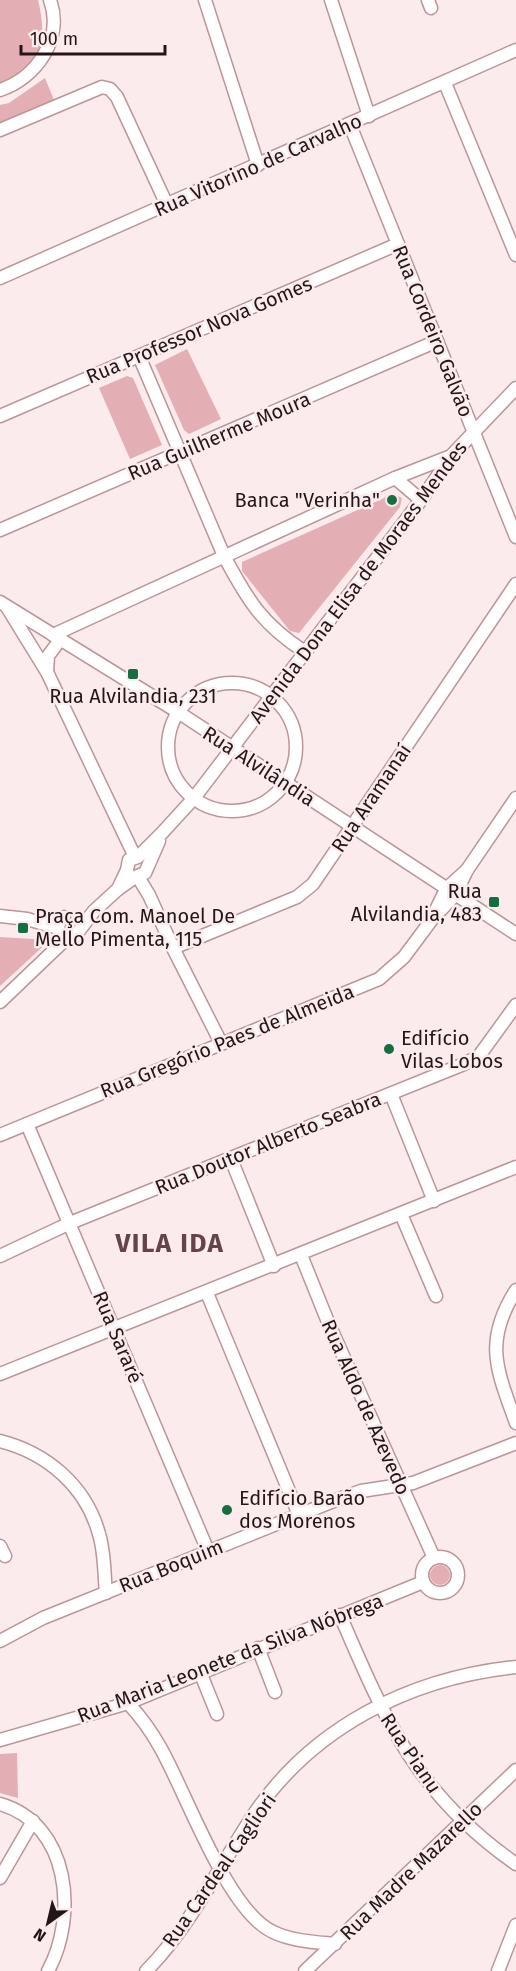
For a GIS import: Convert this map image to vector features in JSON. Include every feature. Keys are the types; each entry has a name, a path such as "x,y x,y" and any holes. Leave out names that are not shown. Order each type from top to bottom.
{"street":[{"path":"0,90 30,74 46,53 54,17 50,0"},
{"path":"205,0 258,165"},
{"path":"331,0 369,116"},
{"name":"Rua Vitorino de Carvalho","path":"0,278 516,50"},
{"path":"445,83 516,255"},
{"path":"0,130 102,87 110,89 117,97 167,205"},
{"name":"Rua Cordeiro Galvão","path":"350,125 516,537"},
{"name":"Rua Professor Nova Gomes","path":"0,416 398,244"},
{"name":"Rua Guilherme Moura","path":"0,530 437,341"},
{"path":"139,356 224,556 257,613 280,636 305,652"},
{"name":"Avenida Dona Elisa de Moraes Mendes","path":"68,926 93,910 118,889 137,867 162,833 194,798 421,500 452,455 515,390"},
{"path":"47,672 48,656 60,640 82,621 395,478 452,455"},
{"path":"395,478 421,500"},
{"name":"Rua Aramanaí","path":"173,948 306,891 516,584"},
{"path":"3,604 47,672 173,948 221,1043"},
{"name":"Rua Alvilândia","path":"3,604 178,712 516,934"},
{"path":"60,640 82,621"},
{"path":"238,683 271,696 284,710 293,727 295,756 285,783 267,801 243,810 217,809 194,798 174,773 169,758 170,734 178,712 194,695 215,685 238,683"},
{"name":"Rua Gregório Paes de Almeida","path":"0,1135 379,979 404,957 516,798"},
{"path":"0,916 68,926 47,957 0,1002"},
{"name":"Rua Doutor Alberto Seabra","path":"0,1256 70,1223 464,1064 479,1056 516,1005"},
{"path":"391,1094 434,1201"},
{"name":"Rua Sararé","path":"27,1124 208,1551"},
{"path":"231,1159 274,1266"},
{"path":"0,1374 207,1293 516,1167"},
{"path":"401,1214 436,1296"},
{"name":"Rua Aldo de Azevedo","path":"301,1255 434,1558"},
{"path":"516,1290 504,1308 496,1336 495,1360 516,1423"},
{"path":"207,1293 299,1515"},
{"path":"0,1441 20,1447 51,1464 83,1497 100,1535 106,1593"},
{"name":"Rua Boquim","path":"0,1641 43,1618 299,1515 362,1491 401,1486 516,1443"},
{"path":"434,1558 446,1558 456,1566 458,1579 451,1590 438,1593 423,1582 422,1570 434,1558"},
{"name":"Rua Maria Leonete da Silva Nóbrega","path":"0,1740 128,1703 423,1582"},
{"name":"Rua Pianu","path":"340,1615 379,1704 404,1751 462,1822 516,1864"},
{"path":"258,1648 275,1692"},
{"name":"Rua Cardeal Cagliori","path":"146,1971 162,1952 221,1868 252,1818 275,1788 328,1739 379,1704 460,1674 516,1667"},
{"path":"200,1672 217,1714"},
{"path":"128,1703 160,1746 221,1868 244,1906 262,1926 288,1937 335,1944"},
{"name":"Rua Madre Mazarello","path":"305,1971 516,1770"},
{"path":"0,1804 33,1821 52,1849 63,1882 65,1901 62,1936 48,1971"},
{"path":"0,1878 33,1821"},
{"path":"498,1971 516,1925"}],"shaded area":[{"path":"0,0 38,0 42,28 41,41 33,62 25,71 0,85"},
{"path":"45,78 54,100 0,123 0,105 9,103"},
{"path":"187,349 221,419 189,434 184,430 155,365"},
{"path":"127,376 133,378 162,445 130,459 99,388"},
{"path":"393,494 402,498 400,507 299,633 290,631 242,571 242,562"},
{"path":"0,937 50,940 0,986"},
{"path":"440,1565 447,1568 450,1575 447,1582 440,1585 433,1582 430,1575 433,1568"},
{"path":"17,1753 18,1798 0,1793 0,1754"}],"place":[{"name":"Banca \"Verinha\"","path":"392,500"},
{"name":"Rua Alvilandia, 231","path":"133,674"},
{"name":"Rua Alvilandia, 483","path":"494,902"},
{"name":"Praça Com. Manoel De Mello Pimenta, 115","path":"23,928"},
{"name":"Edifício Vilas Lobos","path":"389,1049"},
{"name":"Edifício Barão dos Morenos","path":"227,1510"}],"district":[{"name":"VILA IDA","path":"170,1243"}]}
